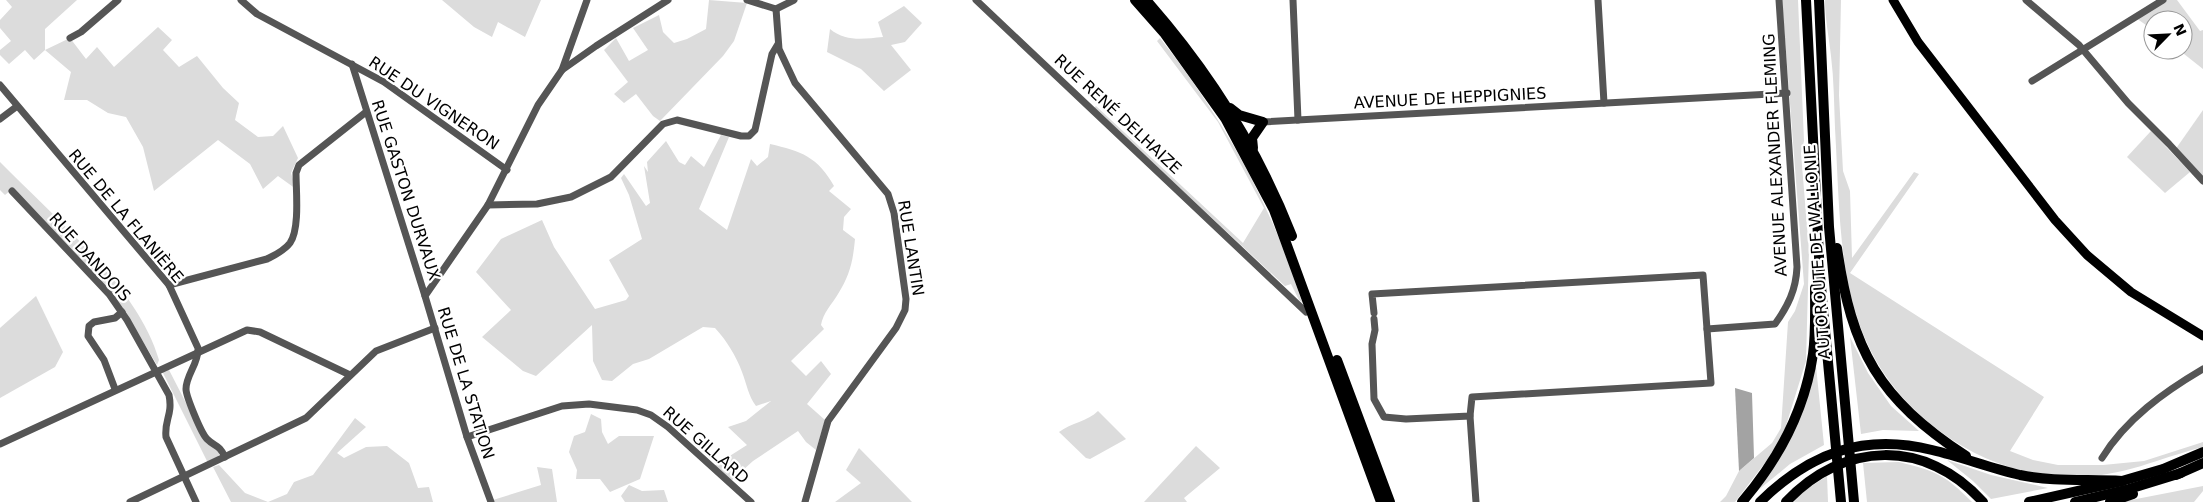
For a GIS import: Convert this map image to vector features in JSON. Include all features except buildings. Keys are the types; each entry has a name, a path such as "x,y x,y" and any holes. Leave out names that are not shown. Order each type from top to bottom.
{"highway":[{"path":"1134,0 1165,34 1196,74 1242,148 1274,210 1386,501"},
{"path":"1146,0 1202,68 1226,104 1253,151 1280,206 1386,501"},
{"name":"AUTOROUTE DE WALLONIE","path":"1806,0 1820,276 1840,502"},
{"name":"AUTOROUTE DE WALLONIE","path":"1818,0 1829,227 1854,502"},
{"path":"1226,104 1239,115 1263,122 1252,138 1253,151"},
{"path":"1829,227 1837,246 1850,316 1867,358 1881,380 1913,417 1935,436 1977,463"},
{"path":"1742,502 1779,450 1793,422 1804,393 1813,354 1814,288 1820,276"},
{"path":"1306,312 1316,320"},
{"path":"1760,502 1794,474 1823,456 1858,445 1888,442 1910,445 2049,480 2122,481"},
{"path":"2029,502 2122,481 2163,469 2203,452"},
{"path":"1786,502 1811,479 1827,469 1860,458 1887,455 1918,459 1945,470 1971,489 1982,502"},
{"path":"2110,502 2203,463"},
{"path":"2075,502 2129,489 2180,473"}],"main road":[{"path":"1893,0 1918,42 2049,212 2080,248 2131,292 2203,336"},
{"path":"1900,0 1922,38 2059,216 2084,244 2134,287 2203,330"}],"street":[{"path":"70,38 81,32 118,0"},
{"name":"RUE DU VIGNERON","path":"241,0 257,14 384,82 506,170"},
{"path":"562,70 587,0"},
{"path":"562,70 601,42 668,0"},
{"path":"746,0 776,9 794,0"},
{"path":"764,0 776,9"},
{"name":"RUE RENÉ DELHAIZE","path":"976,0 1240,247 1306,312"},
{"path":"1293,0 1298,120"},
{"path":"1598,0 1604,103"},
{"name":"AVENUE ALEXANDER FLEMING","path":"1707,329 1775,324 1792,295 1797,267 1787,93 1779,0"},
{"path":"2026,0 2083,49 2128,103 2169,144 2203,182"},
{"path":"2032,81 2163,0"},
{"name":"RUE LANTIN","path":"776,9 778,44 803,94 888,194 894,213 906,299 905,310 896,328 828,421 805,502"},
{"path":"488,205 537,204 571,197 611,177 663,124 670,120 677,120 741,136 749,136 755,130 772,54 778,44"},
{"name":"RUE GASTON DURVAUX","path":"352,64 425,296"},
{"name":"RUE DE LA STATION","path":"491,502 467,437 425,296 488,205 538,105 562,70"},
{"name":"RUE DE LA FLANIÈRE","path":"0,85 169,285 197,345 198,352"},
{"name":"AVENUE DE HEPPIGNIES","path":"1263,122 1787,93"},
{"path":"0,119 16,106"},
{"path":"169,285 267,259 280,252 289,244 295,234 296,173 299,165 366,112"},
{"name":"RUE DANDOIS","path":"12,191 109,294 122,312 170,395 172,408 165,430 166,436 196,502"},
{"path":"1470,416 1384,417 1374,399 1372,344 1375,330 1372,294 1703,275 1711,383 1472,397 1470,416 1476,502"},
{"path":"115,390 104,360 88,336 88,331 94,322 115,318 122,312"},
{"path":"130,502 306,418 376,351 435,328"},
{"path":"0,444 244,331 252,330 350,376"},
{"path":"198,352 187,385 187,395 204,435 220,446 225,457"},
{"path":"2102,458 2115,438 2166,390 2203,369"},
{"name":"RUE GILLARD","path":"467,437 562,406 589,404 637,410 651,415 668,427 751,502"}],"shaded area":[{"path":"6,0 77,0 45,29 45,50 34,60 25,50 9,64 0,55 0,50 11,41 0,28 0,20 12,7"},
{"path":"442,0 541,0 525,37 498,22 492,37 474,27"},
{"path":"709,0 747,3 734,41 723,56 660,121 653,116 636,94 624,103 614,94 628,82 604,50 616,38 629,61 648,50 633,28 659,15 663,32 674,43 687,39 706,29"},
{"path":"1782,0 1798,0 1804,141 1801,153 1809,251 1806,361 1784,432 1774,451 1735,502 1720,502 1726,496 1739,471 1772,443 1781,428 1788,322 1795,311 1804,284"},
{"path":"1825,0 1841,0 1839,95 1843,171 1850,191 1852,258 1914,172 1919,174 1850,273 2044,397 2010,451 2033,460 2058,465 2103,465 2144,461 2203,442 2203,447 2110,474 2075,477 2039,474 2004,465 1971,451 1941,432 1906,401 1881,368 1863,333 1851,295 1844,256 1840,215 1833,74"},
{"path":"2163,0 2177,0 2184,10 2148,10"},
{"path":"904,6 922,23 905,42 891,45 911,70 884,91 861,69 827,52 830,29 849,38 883,37 878,22"},
{"path":"2143,13 2143,23 2136,18"},
{"path":"2193,22 2200,31 2203,30 2203,69 2192,60"},
{"path":"158,27 172,40 163,50 179,67 197,56 223,88 239,103 235,120 258,137 273,136 283,126 298,158 291,173 296,189 278,176 263,189 250,164 218,140 154,191 143,147 126,117 108,113 87,100 64,100 71,72 45,50 70,38 86,59 97,47 114,67"},
{"path":"1160,38 1208,104 1262,199 1277,233 1302,302 1299,300 1291,284 1285,286 1094,108 1096,106 1243,243 1264,208 1218,122 1157,41"},
{"path":"2203,110 2203,182 2175,150"},
{"path":"2151,131 2190,172 2165,193 2127,157"},
{"path":"721,135 729,137 699,209 727,230 751,159 757,166 768,157 770,144 800,153 822,168 834,186 829,191 851,209 844,217 843,230 855,239 848,274 824,316 821,325 824,329 791,361 806,376 821,361 831,374 807,404 825,420 816,450 806,442 798,431 753,461 731,481 714,466 747,445 728,427 746,421 771,401 756,406 749,394 734,354 715,328 703,327 649,359 633,364 612,381 602,380 593,361 592,325 536,376 523,371 482,337 511,310 476,272 501,239 542,220 554,247 595,309 626,300 629,296 609,260 642,239 629,195 621,178 624,174 646,206 650,203 644,166 648,172 647,162 666,141 679,162 685,165 691,156 704,167"},
{"path":"0,162 92,254 113,280 133,306 148,333 159,360 157,365 132,323 12,189 5,195 0,190"},
{"path":"36,296 63,352 55,367 0,398 0,328"},
{"path":"1850,337 1868,373 1891,406 1919,431 1883,430 1861,434"},
{"path":"1816,366 1824,445 1790,464 1756,492 1778,459"},
{"path":"168,368 204,438 220,452 218,457 208,463 162,371"},
{"path":"1735,388 1752,393 1754,458 1739,471"},
{"path":"1098,411 1126,439 1090,459 1086,458 1059,432"},
{"path":"591,414 601,419 602,432 608,444 619,436 654,436 640,479 610,492 600,479 576,479 577,470 569,452 574,436 585,432"},
{"path":"355,418 366,427 337,453 344,458 366,447 387,446 409,463 418,488 429,487 433,502 268,502 287,494 294,482 313,475"},
{"path":"1196,446 1220,468 1184,498 1187,502 1144,502"},
{"path":"859,448 912,502 835,502 861,483 846,470"},
{"path":"1947,460 1991,475 2048,488 1991,499 1973,481"},
{"path":"1899,462 1939,475 1972,502 1867,502 1863,463"},
{"path":"219,465 245,493 268,502 231,502 213,467"},
{"path":"537,467 552,469 557,502 494,502 493,500 541,485"},
{"path":"1827,476 1828,502 1794,502 1801,493"},
{"path":"629,485 642,491 664,490 668,502 625,502 621,496"},
{"path":"2203,486 2203,491 2194,502 2121,502"}]}
